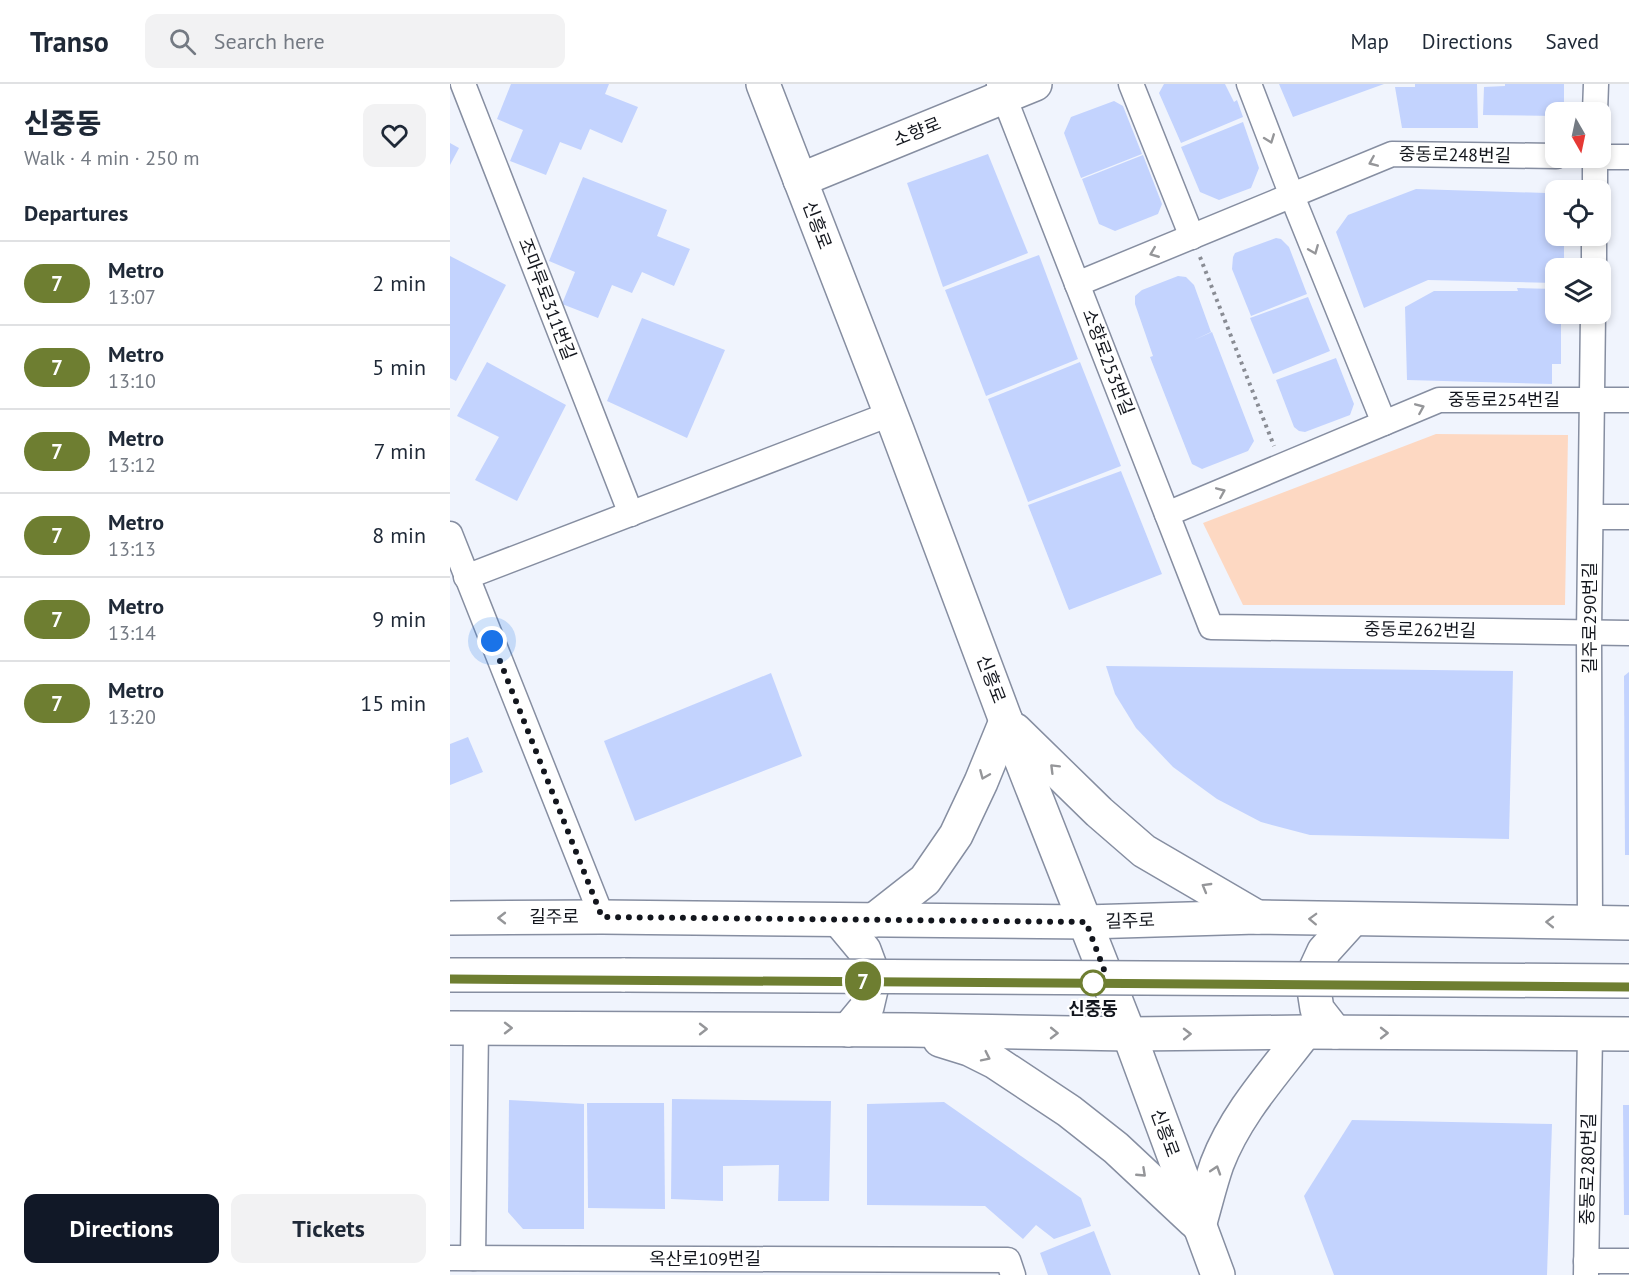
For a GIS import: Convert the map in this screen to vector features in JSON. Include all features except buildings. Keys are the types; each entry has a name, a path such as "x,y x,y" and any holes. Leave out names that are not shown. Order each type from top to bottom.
{"street":[{"name":"조마루로311번길","path":"463,84 631,514"},
{"name":"신흥로","path":"762,84 1006,721 1129,1034 1218,1275"},
{"name":"소향로","path":"800,180 1002,90 1035,84"},
{"path":"1131,84 1192,237"},
{"path":"1249,84 1384,423"},
{"path":"1595,102 1596,84"},
{"name":"소향로253번길","path":"1002,90 1211,627"},
{"name":"중동로248번길","path":"1077,284 1392,154 1545,156"},
{"path":"1611,157 1629,157"},
{"name":"길주로290번길","path":"1590,923 1593,324"},
{"name":"중동로254번길","path":"1167,514 1439,400 1629,400"},
{"path":"466,577 890,414"},
{"path":"1591,517 1629,517"},
{"path":"450,534 602,917"},
{"name":"중동로262번길","path":"1211,627 1629,633"},
{"path":"874,920 925,880 956,835 1006,721 1099,812 1144,851 1257,917"},
{"name":"길주로","path":"450,918 602,917 1086,922 1257,917 1629,923"},
{"path":"839,920 864,950 874,977 867,1007 848,1030"},
{"path":"1320,1032 1312,977 1324,951 1352,920"},
{"path":"450,975 1629,981"},
{"path":"461,1258 463,1028 911,1030 1129,1034 1320,1032 1629,1034"},
{"path":"911,1030 969,1049 995,1062 1069,1111 1116,1148 1199,1226 1217,1164 1249,1104 1320,1032"},
{"name":"중동로280번길","path":"1590,1034 1586,1268 1629,1261"},
{"name":"옥산로109번길","path":"461,1258 1010,1268"}],"path":[{"path":"1192,237 1282,466"}],"shaded area":[{"path":"1436,434 1568,435 1565,605 1243,605 1203,523"}],"metro line":[{"name":"7","path":"450,979 1629,987"}],"place":[{"name":"신중동","path":"1093,983"}],"route":[{"path":"492,641 602,917 1086,922 1106,975 1093,983"}]}
